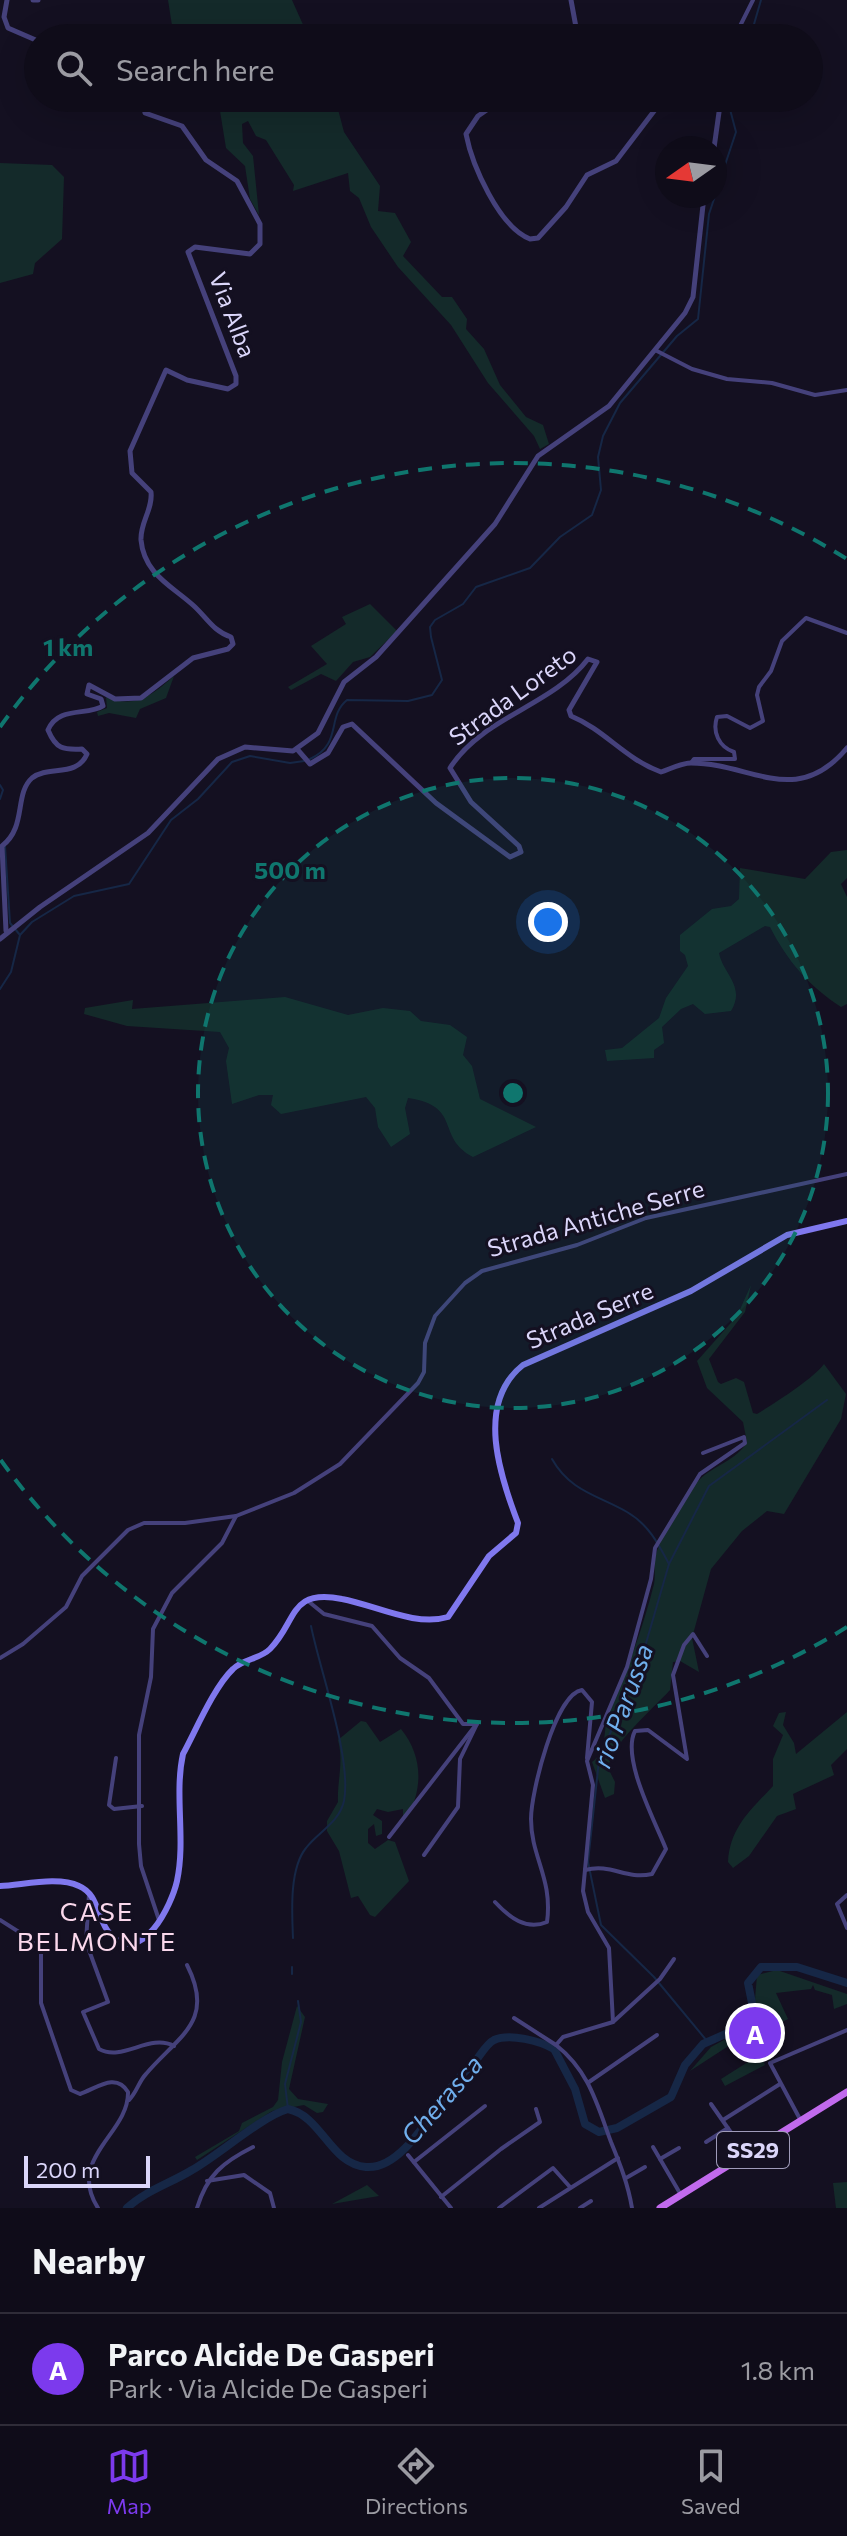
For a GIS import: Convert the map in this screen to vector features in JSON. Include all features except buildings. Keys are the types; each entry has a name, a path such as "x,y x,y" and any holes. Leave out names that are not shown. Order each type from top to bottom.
{"main road":[{"name":"Strada Serre","path":"306,1600 321,1596 340,1598 425,1620 448,1617 489,1556 516,1533 518,1523 494,1450 499,1409 511,1374 523,1365 691,1291 787,1235 847,1221"},
{"path":"0,1886 66,1883 88,1891 106,1927 118,1940 143,1940 174,1894 182,1855 180,1768 183,1754 233,1669 267,1652 277,1641 289,1616 306,1600"},
{"name":"SS29","path":"660,2208 847,2092"}],"street":[{"path":"7,0 4,17 8,28 24,35"},
{"path":"571,0 575,24"},
{"path":"741,24 753,0"},
{"name":"Via Alba","path":"10,928 5,844 18,828 30,781 36,776 67,771 86,759 87,754 82,749 58,747 48,730 51,723 68,713 103,706 101,699 87,694 87,686 94,684 115,699 141,698 193,658 228,649 233,644 231,637 216,631 192,604 166,587 156,576 141,542 151,492 136,479 130,461 134,435 166,370 187,380 231,389 236,384 236,376 188,252 195,247 250,254 260,244 260,224 237,181 206,160 182,126 145,112"},
{"path":"484,112 466,134 491,199 512,226 530,239 538,238 558,216 587,175 616,161 653,112"},
{"path":"716,136 719,112"},
{"path":"0,939 10,928 148,833 218,759 245,747 300,752 323,727 344,682 376,657 495,524 538,456 609,406 685,313 693,297 703,208"},
{"path":"656,351 727,379 772,383 815,395 847,390"},
{"path":"691,763 694,759 735,759 734,752 726,749 719,738 717,717 727,716 750,728 763,721 757,695 759,687 771,671 782,641 806,618 811,617 847,633"},
{"name":"Strada Loreto","path":"300,752 306,763 310,764 328,753 343,727 352,724 391,764 468,829 510,857 521,852 519,846 471,802 450,768 475,741 524,708 538,703 588,659 594,659 594,669 569,710 571,716 583,719 646,766 661,772 691,763 752,775 799,778 822,773 847,748"},
{"name":"Strada Antiche Serre","path":"0,1658 23,1644 66,1607 82,1576 136,1525 236,1516 294,1493 340,1464 418,1383 424,1372 425,1343 435,1316 465,1283 482,1271 577,1245 646,1218 847,1174"},
{"path":"587,1761 627,1667 658,1544 700,1474 737,1450 745,1443 744,1437 703,1453"},
{"path":"159,1920 141,1866 139,1735 151,1677 156,1620 178,1586 222,1543 236,1516"},
{"path":"306,1600 324,1614 372,1626 400,1658 429,1678 463,1724 477,1724"},
{"path":"587,1870 609,1867 627,1876 652,1874 666,1849 635,1772 630,1739 635,1731 648,1730 687,1759 674,1669 693,1634 707,1656"},
{"path":"495,1902 508,1916 521,1923 547,1922 549,1890 531,1818 538,1773 559,1714 566,1699 582,1690 592,1702 587,1761 593,1785 585,1902 609,1948 613,2022"},
{"path":"389,1837 477,1724"},
{"path":"424,1855 458,1807 460,1759 477,1724"},
{"path":"116,1758 109,1805 114,1809 142,1806"},
{"path":"88,1891 90,1913 86,1942 108,2001 83,2012 97,2047 105,2053 156,2041 174,2046"},
{"path":"847,1895 837,1904 847,1928"},
{"path":"0,1920 30,1939 41,1953 41,2003 71,2090 80,2094 119,2082 128,2092 128,2101"},
{"path":"556,2045 563,2037 613,2022 658,1981 674,1959"},
{"path":"98,2208 90,2185 92,2165 145,2074 192,2026 197,2010 193,1976 187,1965"},
{"path":"514,2018 572,2058 589,2082 626,2178 632,2208"},
{"path":"801,2121 770,2063 847,2030"},
{"path":"589,2082 657,2035"},
{"path":"723,2120 780,2084"},
{"path":"711,2104 746,2154"},
{"path":"414,2162 485,2106"},
{"path":"441,2197 540,2122 536,2109"},
{"path":"706,2142 728,2128"},
{"path":"197,2208 207,2181 226,2161 253,2147"},
{"path":"653,2147 681,2195"},
{"path":"660,2159 679,2148"},
{"path":"408,2155 451,2208"},
{"path":"539,2208 618,2158"},
{"path":"626,2178 645,2167"},
{"path":"499,2208 553,2168 570,2187"},
{"path":"207,2181 244,2175 270,2193 274,2208"},
{"path":"580,2208 591,2201"}],"green space":[{"path":"168,0 292,0 303,24 172,24"},
{"path":"220,112 339,112 344,132 380,186 378,211 395,213 411,242 403,256 442,297 452,297 467,319 466,329 484,349 500,385 526,417 543,425 549,444 540,449 534,436 488,383 451,325 398,267 371,227 359,198 350,191 348,173 293,191 294,185 266,140 256,136 248,121 242,124 243,143 253,156 259,215 250,199 245,166 226,148"},
{"path":"0,163 52,165 64,177 62,239 35,263 33,274 0,283"},
{"path":"370,604 397,631 370,657 353,662 336,681 321,674 291,690 288,687 327,664 311,646 346,624 342,617"},
{"path":"174,676 166,698 140,709 136,718 109,713 98,716 97,712 107,708 106,697 135,701 151,694"},
{"path":"847,850 847,878 841,884 847,897 847,1004 841,1007 809,982 784,951 770,927 765,926 719,953 735,987 735,1002 731,1011 705,1014 693,1004 681,1009 662,1027 664,1043 654,1050 654,1058 607,1061 605,1050 622,1048 659,1018 666,998 688,966 685,955 680,951 680,935 712,909 731,906 739,899 740,868 805,879 831,852"},
{"path":"285,997 348,1015 383,1008 410,1011 421,1021 450,1025 467,1037 463,1055 472,1066 480,1099 536,1127 473,1157 455,1140 443,1115 436,1108 408,1098 405,1108 410,1134 391,1147 378,1127 375,1108 366,1097 281,1114 271,1105 273,1095 259,1095 232,1104 226,1061 229,1048 220,1032 127,1026 84,1014 85,1008 133,1000 132,1009"},
{"path":"751,1285 745,1312 709,1359 718,1382 721,1384 736,1378 744,1382 753,1413 757,1414 803,1383 824,1364 846,1394 841,1419 784,1514 767,1511 742,1531 711,1569 692,1638 699,1672 680,1661 673,1662 670,1690 634,1727 611,1758 608,1768 615,1782 614,1794 605,1798 592,1762 601,1751 607,1718 645,1617 654,1584 655,1558 659,1546 693,1486 737,1454 747,1442 743,1422 707,1388 697,1361 737,1316"},
{"path":"786,1712 783,1725 794,1743 796,1754 847,1712 847,1749 831,1765 834,1775 793,1794 796,1809 777,1816 749,1856 733,1868 728,1862 737,1829 773,1786 773,1759 783,1735 773,1726 779,1713"},
{"path":"361,1721 366,1722 380,1742 401,1729 417,1760 418,1772 416,1794 407,1817 403,1817 403,1809 388,1812 377,1809 373,1815 382,1821 382,1834 376,1836 374,1824 368,1829 368,1843 375,1849 388,1840 395,1842 409,1881 375,1917 370,1915 358,1896 351,1898 339,1851 327,1831 327,1821 338,1802 338,1740"},
{"path":"777,1970 847,1994 847,2004 834,2009 832,1995 815,1990 813,1985 811,1989 776,1993 788,2019 753,2038 765,2065 725,2086 721,2079 759,2055 747,2034 690,2071 711,2047 753,2024 757,1975"},
{"path":"297,2006 305,2017 289,2089 298,2099 328,2104 323,2112 317,2113 304,2105 272,2111 197,2160 195,2157 239,2131 242,2123 273,2107 278,2100 282,2062"},
{"path":"847,2182 847,2208 836,2208 833,2183"},
{"path":"367,2185 379,2196 332,2204"}],"waterway":[{"path":"754,24 761,0"},
{"path":"727,159 736,132 731,112"},
{"path":"310,759 327,746 337,714 347,700 408,701 432,695 442,680 431,637 430,627 435,620 463,604 476,587 530,568 560,537 592,515 601,490 598,457 603,436 620,403 677,336 698,319 711,208"},
{"path":"0,989 11,972 20,935 32,922 74,896 129,884 171,820 198,799 232,762 250,756 290,763 304,761"},
{"path":"0,785 3,790 0,799"},
{"path":"5,846 10,923 20,935"},
{"name":"rio Parussa","path":"707,2041 654,1977 601,1925 588,1862 599,1760 642,1657 669,1564 709,1486 827,1400"},
{"path":"552,1459 576,1485 641,1522 669,1564"},
{"path":"293,1938 293,1892 297,1867 306,1848 338,1815 344,1801 345,1783 339,1739 311,1626"},
{"path":"292,1967 292,1974"},
{"name":"Cherasca","path":"127,2208 288,2109 300,2113 309,2121 343,2158 366,2167 380,2165 405,2149 488,2044 501,2038 525,2039 554,2049 575,2089 585,2124 599,2132 617,2128 671,2097 685,2065 703,2044 748,2024 754,2013 748,1983 761,1967 797,1967 847,1983"},
{"path":"288,2109 285,2084 301,2022 298,2001"}],"place":[{"name":"Parco Alcide De Gasperi","path":"755,2033"}],"district":[{"name":"CASE BELMONTE","path":"97,1927"}]}
